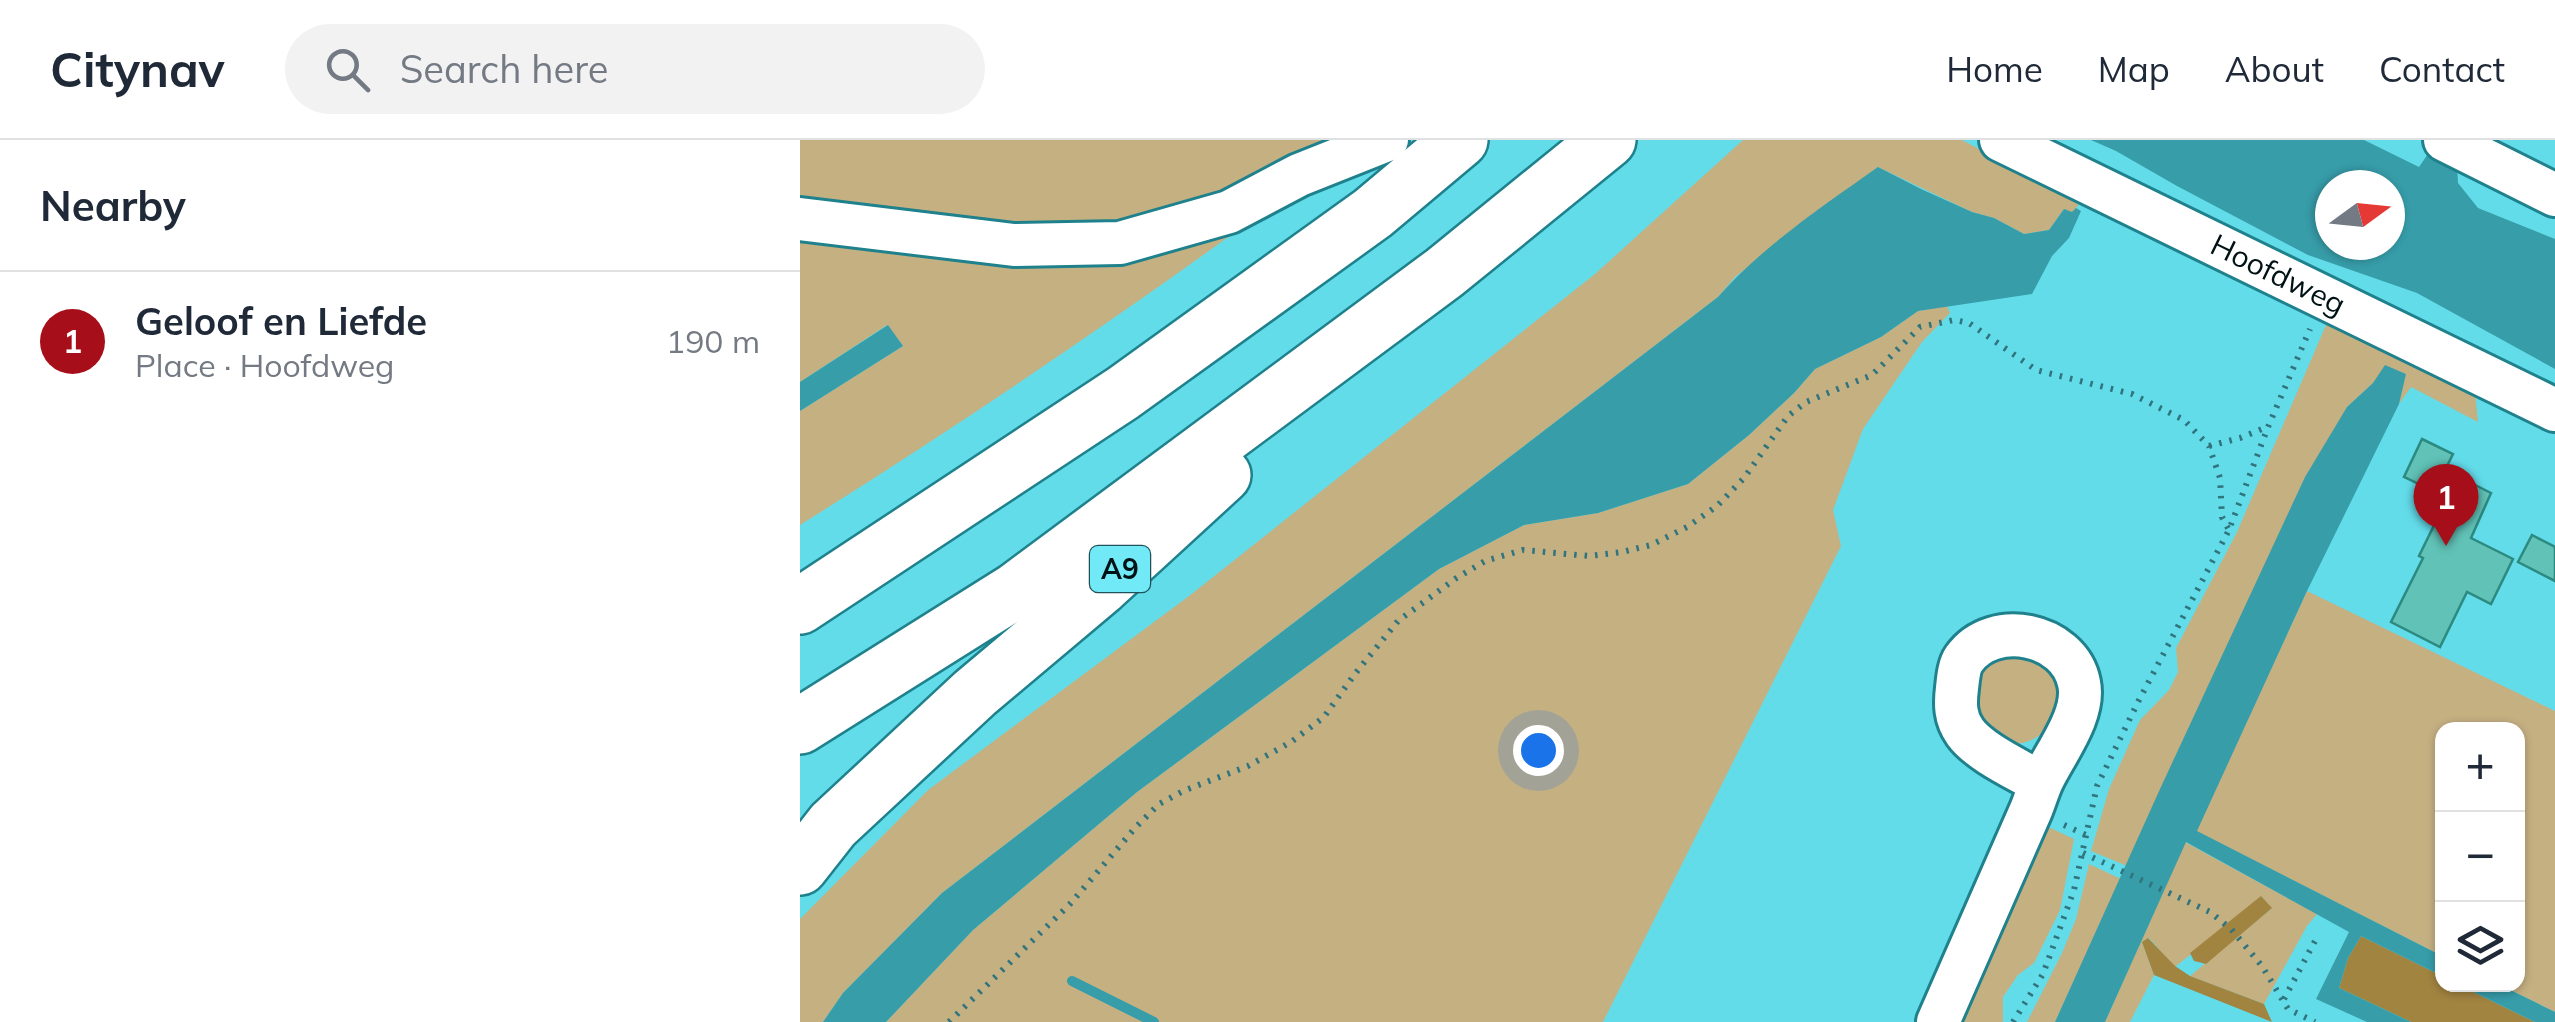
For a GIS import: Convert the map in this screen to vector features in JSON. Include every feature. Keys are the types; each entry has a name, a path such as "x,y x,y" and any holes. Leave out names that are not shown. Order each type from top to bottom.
{"highway":[{"path":"800,606 1123,393 1373,212 1460,140"},
{"name":"A9","path":"800,726 1014,591 1444,272 1608,140"},
{"name":"A9","path":"800,866 833,826 975,693 1101,587 1444,272"}],"street":[{"path":"800,218 1014,246 1120,244 1229,212 1300,176 1387,140"},
{"name":"Hoofdweg","path":"2002,140 2555,410"},
{"path":"2462,148 2555,195"},
{"path":"1938,1022 2041,783"}],"path":[{"path":"2014,1022 2043,974 2074,890 2097,786 2229,530 2324,296"},
{"path":"948,1022 1072,903 1159,804 1248,766 1292,742 1324,717 1398,621 1455,579 1485,561 1523,550 1589,556 1622,552 1651,545 1687,527 1717,506 1744,478 1788,416 1806,402 1872,375 1920,327 1954,320 1969,323 2036,370 2132,394 2184,420 2208,446 2220,478 2222,517 2229,530"},
{"path":"2208,446 2268,427"},
{"path":"2083,853 2210,912 2231,929 2262,966 2288,1009 2315,1022"},
{"path":"2284,998 2315,941"}],"shaded area":[{"path":"800,140 1344,140 1237,199 1123,228 1035,236 800,208"},
{"path":"1743,140 1962,140 2080,202 2073,213 2064,209 2049,230 2024,234 1878,167 1735,277 1718,297 942,893 843,993 823,1022 800,1022 800,919 928,790 1189,596 1595,274"},
{"path":"1249,222 1027,377 800,525 800,411 903,346 887,325 800,382 800,227"},
{"path":"1947,306 1950,313 1922,342 1863,429 1833,510 1841,546 1603,1022 886,1022 973,930 1137,792 1439,569 1524,525 1598,513 1688,484 1749,435 1815,369 1881,337 1918,311"},
{"path":"2329,318 2475,391 2478,422 2411,387 2399,404 2405,374 2386,366 2347,407 2127,866 2091,851 2109,789 2140,720 2169,690 2178,672 2176,648 2237,532"},
{"path":"2307,591 2555,711 2555,1012 2514,992 2525,992 2525,722 2435,722 2435,952 2196,831"},
{"path":"2010,653 2047,666 2056,678 2059,693 2058,707 2042,733 2015,744 2000,740 1976,719 1973,694 1981,671"},
{"path":"2044,825 2074,839 2060,910 2034,963 2018,975 2003,997 2003,1022 1954,1022"},
{"path":"2185,842 2317,914 2264,1004 2190,976 2271,909 2262,897 2175,967 2149,938 2142,942 2154,975 2130,1022 2105,1022"},
{"path":"2089,864 2121,879 2055,1022 2027,1022 2076,919"},
{"path":"2261,896 2272,908 2206,964 2194,961 2190,953"},
{"path":"2361,936 2435,973 2435,992 2473,992 2535,1022 2411,1022 2339,988 2348,958"},
{"path":"2148,938 2190,976 2264,1004 2272,1022 2154,975 2142,942"}],"water":[{"path":"2091,140 2364,140 2419,167 2430,151 2457,165 2458,183 2478,208 2555,239 2555,369 2417,293 2322,260 2405,260 2405,170 2315,170 2315,257"},
{"path":"1878,167 2024,234 2049,230 2064,209 2081,211 2069,238 2052,256 2032,294 1918,311 1881,337 1815,369 1749,435 1688,484 1598,513 1524,525 1439,569 1137,792 973,930 886,1022 823,1022 843,993 942,893 1718,297 1774,244"},
{"path":"888,325 903,346 800,411 800,382"},
{"path":"2385,365 2406,374 2399,404 2307,591 2197,831 2435,952 2435,973 2361,936 2348,958 2339,988 2411,1022 2367,1022 2316,999 2349,932 2186,842 2105,1022 2055,1022 2305,477 2347,407 2373,383"},
{"path":"2473,992 2514,992 2555,1012 2555,1022 2535,1022"}],"building":[{"path":"2422,439 2453,454 2445,470 2491,493 2471,538 2513,559 2491,604 2467,592 2440,647 2391,622 2444,505 2417,493 2421,485 2404,477"},
{"path":"2532,535 2555,547 2555,581 2518,562"}],"waterway":[{"path":"1072,981 1154,1022"}],"place":[{"name":"Geloof en Liefde","path":"2446,546"}]}
